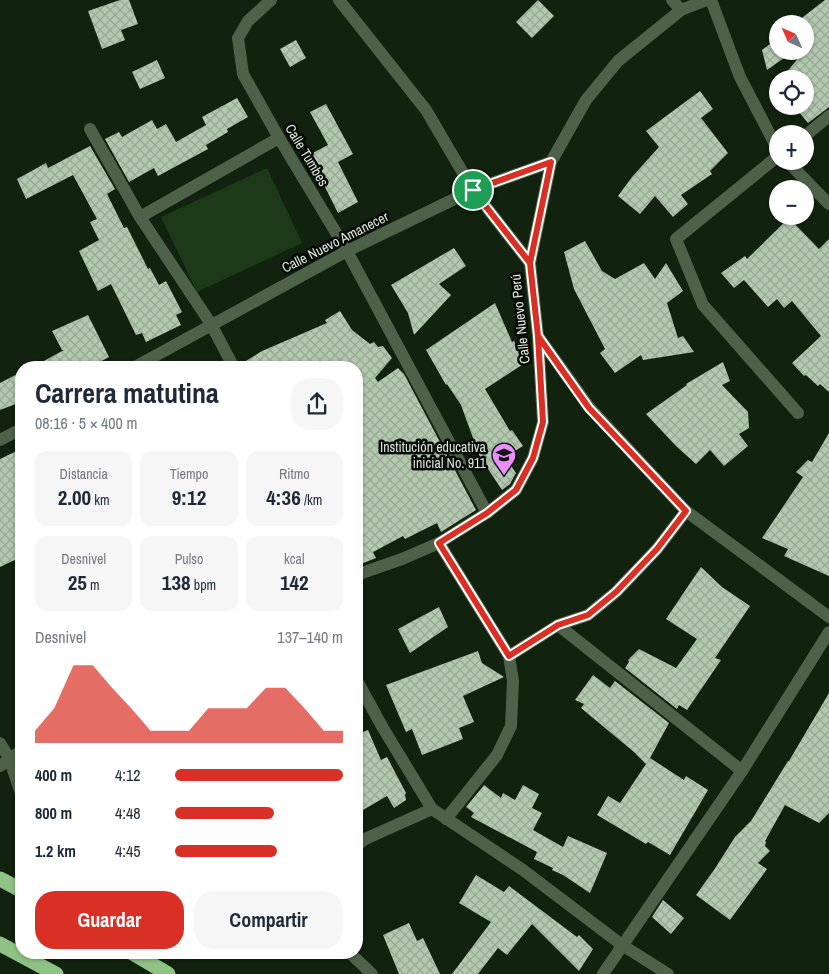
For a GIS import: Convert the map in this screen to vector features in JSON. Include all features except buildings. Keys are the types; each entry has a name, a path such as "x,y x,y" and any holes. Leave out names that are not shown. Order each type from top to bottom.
{"highway":[{"path":"0,879 15,887"},
{"path":"0,944 15,952"},
{"path":"28,959 56,974"},
{"path":"143,959 168,974"}],"street":[{"name":"Calle Tumbes","path":"271,0 248,20 238,38 243,74 278,138 347,251 487,513"},
{"path":"339,0 426,110 473,190 530,263"},
{"path":"672,0 681,10 709,0 740,77 769,133"},
{"name":"Calle Nuevo Perú","path":"363,573 439,543 487,513 516,490 533,458 543,422 538,336 530,263 551,162 586,100 618,60 681,10"},
{"path":"814,128 829,116"},
{"path":"90,129 140,217 211,324 230,361"},
{"path":"140,217 278,138"},
{"name":"Calle Nuevo Amanecer","path":"145,361 347,251 473,190 551,162"},
{"path":"769,163 676,239 703,305 798,412"},
{"path":"796,170 829,204"},
{"path":"538,336 589,408 686,511 829,617"},
{"path":"0,440 15,432"},
{"path":"509,656 558,625 588,615 616,592 657,549 686,511"},
{"path":"439,543 509,656 513,680 511,726 497,755 446,819"},
{"path":"558,625 742,771"},
{"path":"603,974 742,771 829,632"},
{"path":"363,692 432,809 523,870 622,945 668,974"},
{"path":"0,743 4,762 15,782"},
{"path":"4,762 15,755"},
{"path":"363,841 432,809"},
{"path":"356,959 372,974"}],"green space":[{"path":"267,168 302,243 197,292 161,217"}],"place":[{"name":"Institución educativa inicial No. 911","path":"504,476"}],"route":[{"path":"473,190 530,263 538,336 543,422 533,458 516,490 487,513 439,543 509,656 558,625 588,615 616,592 657,549 686,511 589,408 538,336 530,263 551,162 473,190"}]}
